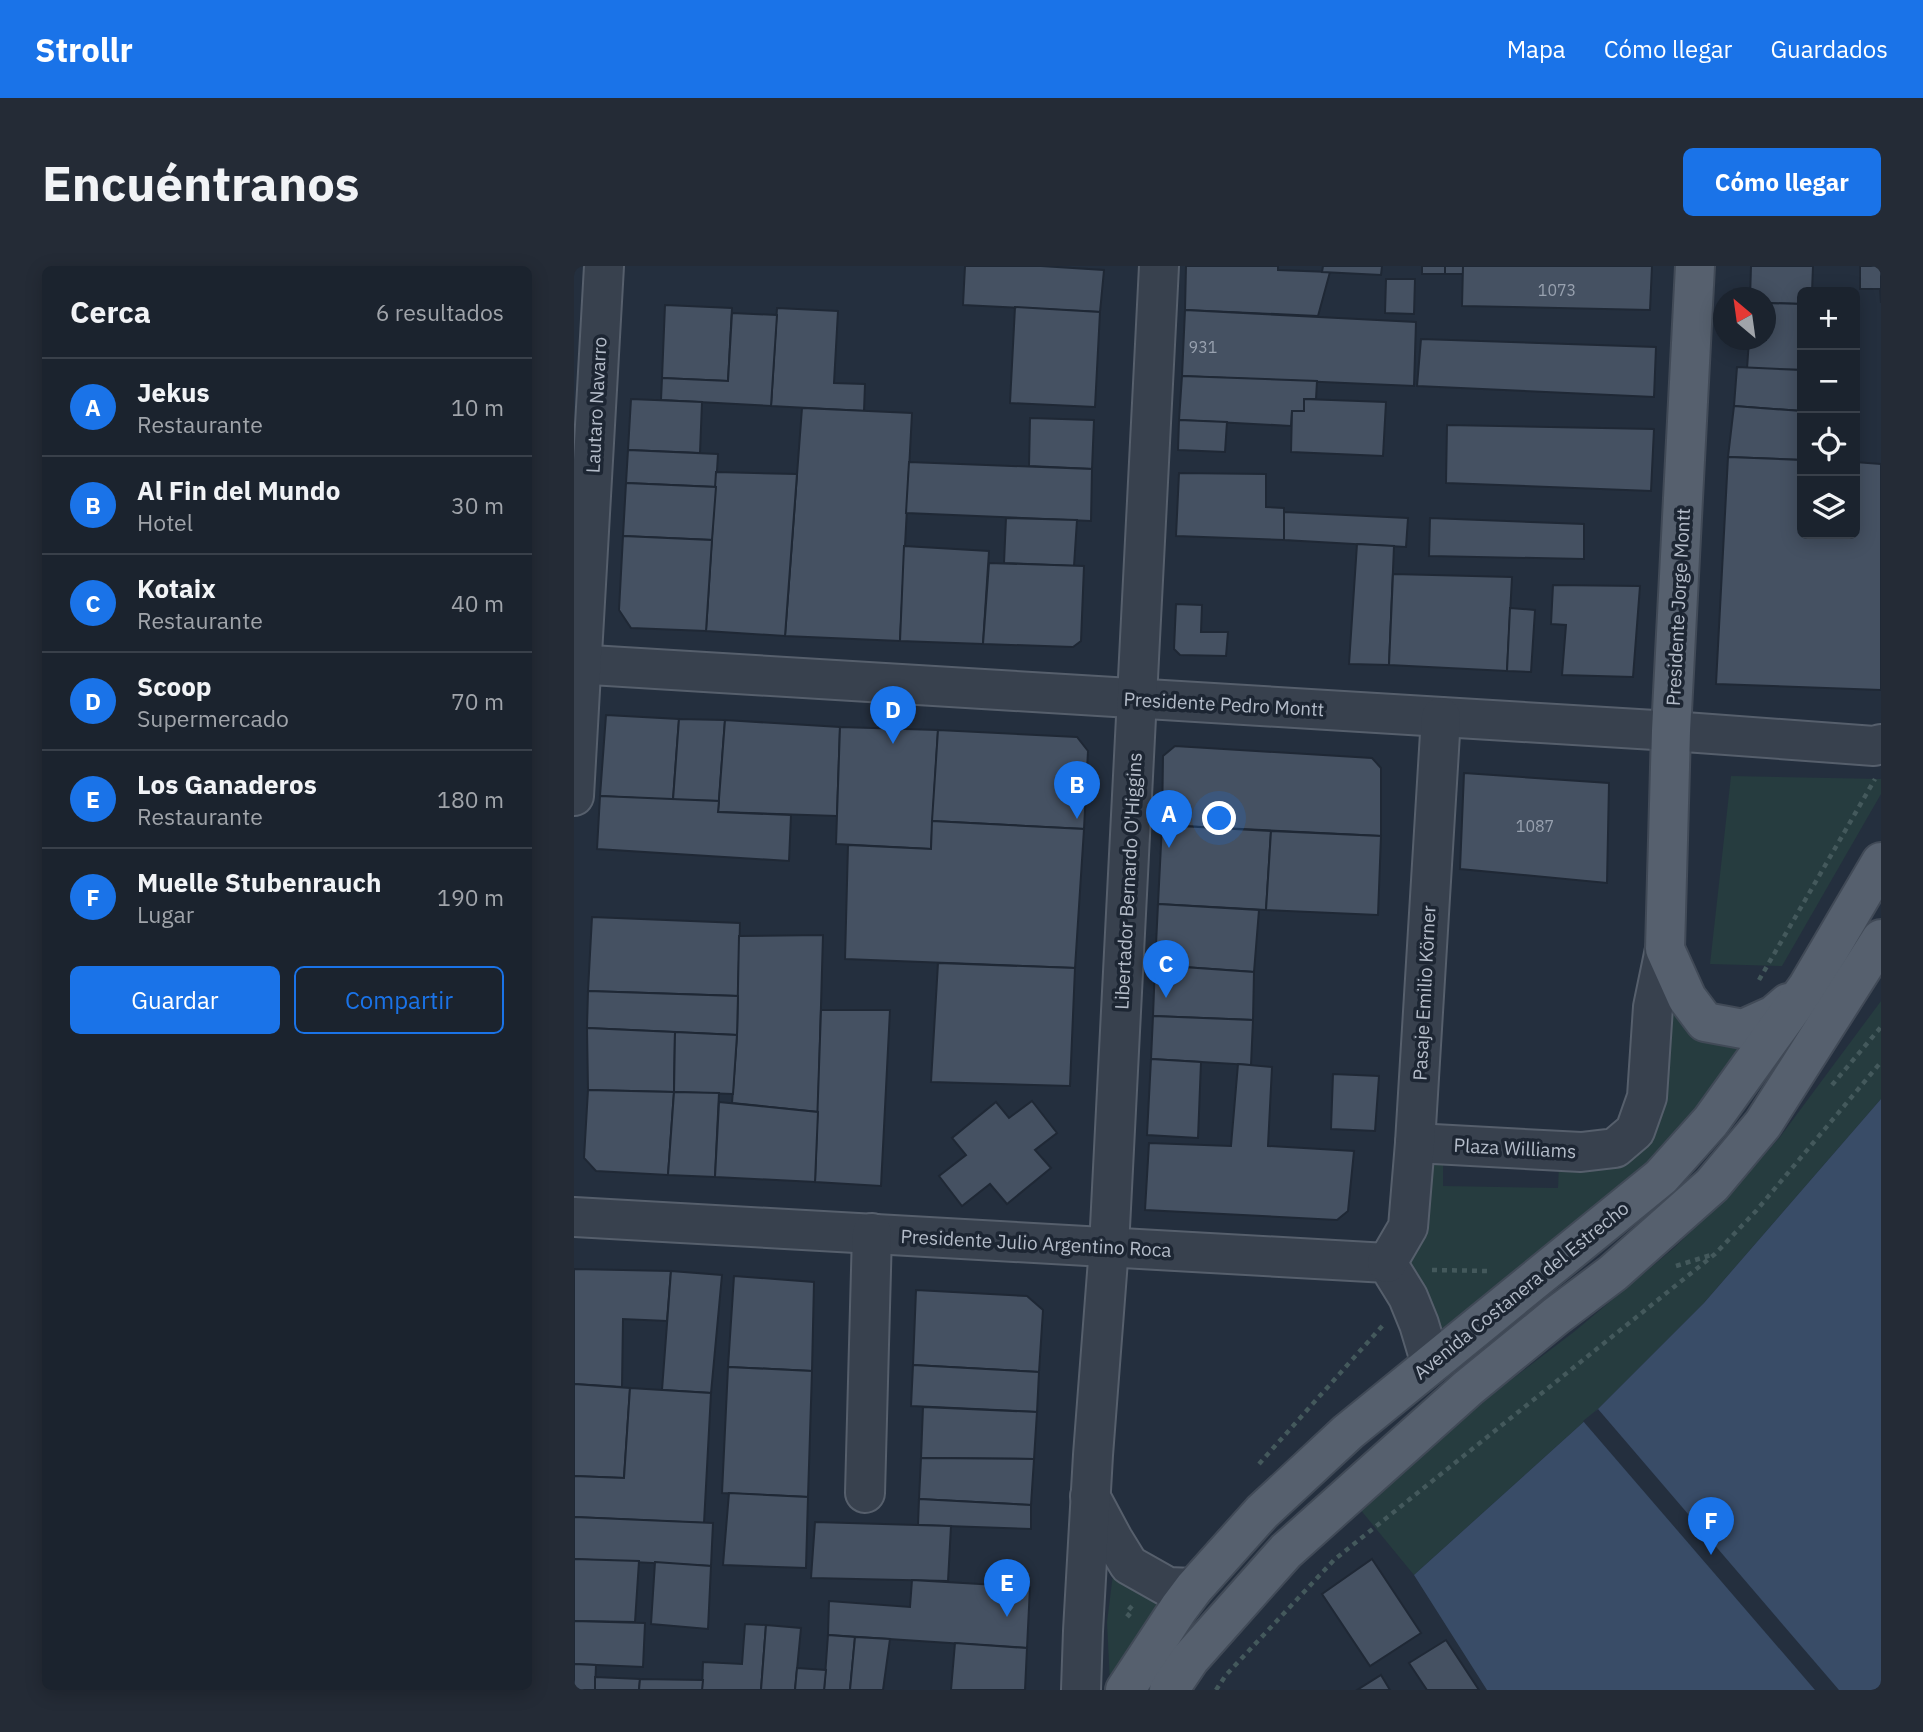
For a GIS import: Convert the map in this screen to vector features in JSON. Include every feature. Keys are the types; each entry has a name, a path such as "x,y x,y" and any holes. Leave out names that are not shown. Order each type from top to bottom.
{"main road":[{"name":"Presidente Jorge Montt","path":"1695,266 1671,731 1665,949 1687,998 1705,1022 1743,1029 1774,1015 1808,986"},
{"name":"Avenida Costanera del Estrecho","path":"1125,1690 1194,1588 1262,1513 1348,1432 1661,1177 1711,1121 1808,986 1881,862"},
{"path":"1818,1038 1830,995 1881,916"},
{"path":"1169,1690 1190,1659 1286,1551 1468,1388 1613,1273 1712,1185 1763,1124 1881,939"},
{"path":"1194,1588 1247,1569 1286,1551"}],"street":[{"name":"Lautaro Navarro","path":"574,796 578,665 604,266"},
{"name":"Libertador Bernardo O'Higgins","path":"1081,1690 1090,1496 1109,1247 1159,266"},
{"name":"Presidente Pedro Montt","path":"578,665 1671,731 1879,748"},
{"name":"Pasaje Emilio Körner","path":"1387,1263 1408,1227 1441,717"},
{"name":"Presidente Jorge Montt","path":"1615,1148 1635,1131 1647,1097 1653,1007 1665,949"},
{"path":"1818,1038 1881,968"},
{"name":"Plaza Williams","path":"1415,1143 1581,1152 1615,1148"},
{"name":"Presidente Julio Argentino Roca","path":"574,1217 1387,1263"},
{"path":"865,1493 872,1233"},
{"path":"1387,1263 1408,1297 1431,1364"},
{"path":"1090,1496 1129,1565 1168,1587 1194,1588"}],"path":[{"path":"1216,1690 1226,1675 1334,1560 1715,1254 1756,1211 1881,1062"}],"green space":[{"path":"1731,776 1881,779 1881,794 1782,966 1710,964"},
{"path":"1665,981 1746,1039 1707,1103 1631,1181 1438,1334 1408,1273 1408,1250 1430,1163 1443,1163 1443,1186 1558,1188 1559,1164 1617,1157"},
{"path":"1881,1001 1881,1099 1704,1303 1598,1409 1414,1575 1359,1508 1499,1389 1575,1331 1674,1248 1735,1188 1780,1137"},
{"path":"1114,1566 1167,1600 1110,1683 1107,1622"}],"water":[{"path":"1881,1099 1881,1690 1487,1690 1414,1575 1598,1409 1704,1303"}],"pier":[{"path":"1598,1409 1839,1690 1815,1690 1583,1421"}],"building":[{"path":"965,266 1041,266 1104,270 1100,312 963,305"},
{"path":"1186,266 1278,266 1278,270 1330,272 1318,316 1185,310"},
{"path":"1323,266 1382,266 1381,275 1322,272"},
{"path":"1422,266 1445,266 1445,274 1422,274"},
{"path":"1445,266 1463,266 1463,274 1445,274"},
{"path":"1463,266 1652,266 1650,310 1462,306"},
{"path":"1751,266 1813,266 1812,287 1797,287 1797,304 1776,303 1776,287 1750,287"},
{"path":"1860,266 1881,266 1881,303 1880,289 1860,287"},
{"path":"1386,279 1415,279 1414,314 1385,313"},
{"path":"1776,303 1797,304 1797,370 1747,369 1748,350 1776,350"},
{"path":"665,305 732,308 728,381 662,378"},
{"path":"1015,307 1100,312 1095,407 1010,403"},
{"path":"777,308 838,311 834,383 865,384 864,411 771,406"},
{"path":"1185,310 1416,322 1414,386 1182,376"},
{"path":"732,313 777,315 771,406 661,400 662,378 728,381"},
{"path":"1421,339 1656,347 1654,397 1417,386"},
{"path":"1737,367 1797,370 1797,411 1734,406"},
{"path":"1182,376 1317,381 1316,399 1304,399 1304,411 1292,411 1291,426 1179,420"},
{"path":"631,399 702,402 700,453 628,450"},
{"path":"1304,399 1386,402 1383,456 1291,452 1292,411 1304,411"},
{"path":"1734,406 1797,411 1797,460 1728,457"},
{"path":"802,408 912,413 900,641 785,636"},
{"path":"1030,418 1094,420 1092,469 1029,466"},
{"path":"1179,420 1227,422 1225,452 1178,450"},
{"path":"1447,425 1654,429 1651,491 1446,483"},
{"path":"628,450 718,454 716,487 626,483"},
{"path":"1728,457 1797,460 1797,539 1860,539 1860,462 1881,464 1881,690 1716,684"},
{"path":"909,462 1092,469 1091,521 906,513"},
{"path":"716,472 797,474 785,636 706,631"},
{"path":"1179,473 1266,474 1266,507 1284,508 1284,540 1176,536"},
{"path":"626,483 716,487 712,540 623,536"},
{"path":"1284,512 1408,518 1406,547 1284,540"},
{"path":"1006,518 1077,520 1074,566 1004,563"},
{"path":"1430,518 1584,524 1584,559 1429,556"},
{"path":"623,536 712,540 706,631 631,628 619,610"},
{"path":"1357,544 1394,546 1389,665 1349,664"},
{"path":"904,546 989,551 983,644 900,641"},
{"path":"989,563 1084,566 1081,641 1073,647 983,644"},
{"path":"1393,574 1512,577 1507,671 1389,665"},
{"path":"1553,585 1640,586 1633,677 1562,675 1566,625 1551,624"},
{"path":"1176,604 1202,605 1201,632 1228,632 1226,656 1180,655 1174,649"},
{"path":"1510,608 1535,610 1531,672 1507,671"},
{"path":"606,715 679,719 673,800 600,796"},
{"path":"679,719 725,720 719,801 673,800"},
{"path":"725,720 840,727 837,816 718,812"},
{"path":"840,727 938,730 931,849 836,844"},
{"path":"938,730 1077,737 1088,751 1084,829 932,821"},
{"path":"1175,746 1372,758 1381,768 1381,836 1162,825 1163,756"},
{"path":"1464,773 1609,783 1607,883 1460,869"},
{"path":"600,796 719,801 718,812 791,815 789,861 597,849"},
{"path":"932,821 1084,829 1075,968 845,959 848,845 931,849"},
{"path":"1162,825 1271,831 1266,910 1158,904"},
{"path":"1271,831 1381,836 1378,915 1266,910"},
{"path":"1158,904 1259,910 1254,972 1155,965"},
{"path":"592,917 740,923 738,996 588,991"},
{"path":"823,935 818,1112 732,1103 737,1035 739,936"},
{"path":"938,963 1075,968 1070,1086 931,1082"},
{"path":"1155,965 1254,972 1253,1020 1153,1016"},
{"path":"588,991 738,996 737,1035 587,1028"},
{"path":"821,1010 890,1010 881,1186 815,1182"},
{"path":"1153,1016 1253,1020 1251,1065 1151,1059"},
{"path":"587,1028 675,1032 674,1092 588,1090"},
{"path":"675,1032 737,1035 733,1094 674,1092"},
{"path":"1151,1059 1201,1062 1198,1138 1147,1135"},
{"path":"1238,1064 1272,1067 1268,1146 1354,1151 1348,1211 1337,1220 1145,1210 1149,1143 1231,1146"},
{"path":"1333,1074 1379,1076 1375,1131 1331,1129"},
{"path":"588,1090 674,1092 668,1175 596,1171 584,1158"},
{"path":"674,1092 719,1093 715,1177 668,1175"},
{"path":"1032,1101 1057,1133 1035,1150 1051,1168 1007,1204 990,1184 962,1206 939,1176 966,1155 952,1138 996,1102 1009,1118"},
{"path":"719,1102 818,1112 815,1182 715,1177"},
{"path":"574,1269 671,1271 667,1321 623,1319 622,1387 574,1384"},
{"path":"671,1271 722,1275 711,1393 662,1390"},
{"path":"734,1276 814,1282 812,1371 728,1367"},
{"path":"916,1290 1027,1296 1043,1310 1039,1372 913,1365"},
{"path":"913,1365 1039,1372 1037,1412 911,1406"},
{"path":"728,1367 812,1371 808,1497 722,1493"},
{"path":"574,1384 630,1388 624,1478 574,1476"},
{"path":"630,1388 711,1393 704,1523 574,1517 574,1476 624,1478"},
{"path":"923,1407 1037,1412 1034,1459 921,1458"},
{"path":"921,1458 1034,1459 1031,1505 919,1499"},
{"path":"729,1493 808,1497 806,1568 723,1565"},
{"path":"919,1499 1031,1505 1031,1529 918,1525"},
{"path":"574,1517 713,1523 711,1566 574,1559"},
{"path":"815,1522 951,1526 948,1581 811,1578"},
{"path":"574,1559 639,1561 635,1622 574,1621"},
{"path":"1372,1559 1421,1633 1370,1666 1322,1594"},
{"path":"655,1562 711,1566 708,1629 651,1624"},
{"path":"912,1580 1030,1587 1027,1648 828,1635 829,1601 910,1607"},
{"path":"574,1621 645,1623 643,1667 574,1664"},
{"path":"745,1624 766,1625 761,1690 702,1690 703,1662 742,1664"},
{"path":"766,1625 801,1628 795,1690 761,1690"},
{"path":"828,1635 855,1637 850,1690 824,1690"},
{"path":"855,1637 890,1639 883,1690 850,1690"},
{"path":"1446,1640 1479,1690 1427,1690 1409,1663"},
{"path":"955,1643 1027,1648 1025,1690 951,1690"},
{"path":"574,1664 596,1665 595,1690 574,1690"},
{"path":"797,1668 826,1670 824,1690 795,1690"},
{"path":"1381,1675 1390,1690 1357,1690"},
{"path":"595,1677 640,1679 639,1690 595,1690"},
{"path":"640,1679 703,1680 702,1690 639,1690"}],"place":[{"name":"Scoop","path":"893,744"},
{"name":"Al Fin del Mundo","path":"1077,819"},
{"name":"Jekus","path":"1169,848"},
{"name":"Kotaix","path":"1166,998"},
{"name":"Muelle Stubenrauch","path":"1711,1555"},
{"name":"Los Ganaderos","path":"1007,1617"}]}
